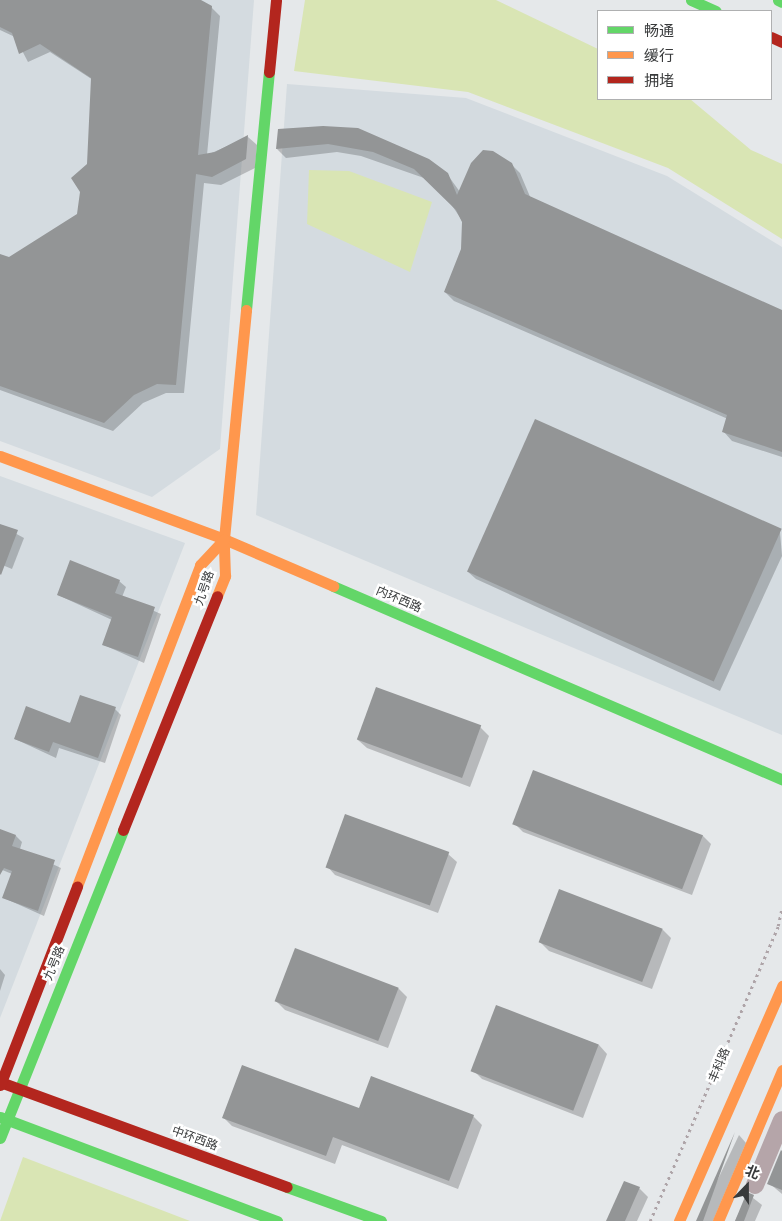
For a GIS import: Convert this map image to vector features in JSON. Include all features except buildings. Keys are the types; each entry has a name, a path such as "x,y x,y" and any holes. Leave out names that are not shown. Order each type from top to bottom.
{"main road":[{"path":"224,539 276,0"},
{"path":"691,0 714,10"},
{"path":"778,0 782,2"},
{"name":"内环西路","path":"0,456 224,539 782,779"},
{"name":"九号路","path":"0,1083 200,565 224,539"},
{"name":"九号路","path":"0,1138 4,1118 19,1088 225,576 224,539"},
{"path":"679,1221 782,986"},
{"path":"718,1221 782,1070"},
{"name":"中环西路","path":"0,1083 19,1088 381,1221"},
{"path":"4,1118 277,1221"}],"street":[{"path":"750,1192 782,1120"}],"path":[{"name":"丰科路","path":"650,1221 778,926 782,907"}],"shaded area":[{"path":"0,0 254,0 220,449 152,497 0,441"},
{"path":"287,84 466,98 667,176 782,247 782,735 256,515"},
{"path":"0,476 185,543 0,1018"}],"green space":[{"path":"305,0 496,0 597,49 597,100 691,100 751,150 782,164 782,239 668,168 468,92 294,71"},
{"path":"309,170 349,171 432,202 410,272 307,224"},
{"path":"23,1157 190,1221 0,1221"}],"traffic: fast":[{"path":"691,0 714,10"},
{"path":"778,0 782,2"},
{"path":"246,310 269,72"},
{"path":"333,586 782,779"},
{"path":"0,1138 123,830"},
{"path":"0,1117 277,1221"},
{"path":"287,1187 381,1221"}],"traffic: slow":[{"path":"217,596 225,576 224,539 246,310"},
{"path":"0,456 224,539 333,586"},
{"path":"77,886 200,565 224,539"},
{"path":"679,1221 782,986"},
{"path":"718,1221 782,1070"}],"traffic: jam":[{"path":"269,72 276,0"},
{"path":"772,37 782,42"},
{"path":"123,830 217,596"},
{"path":"0,1085 77,886"},
{"path":"3,1083 287,1187"}]}
